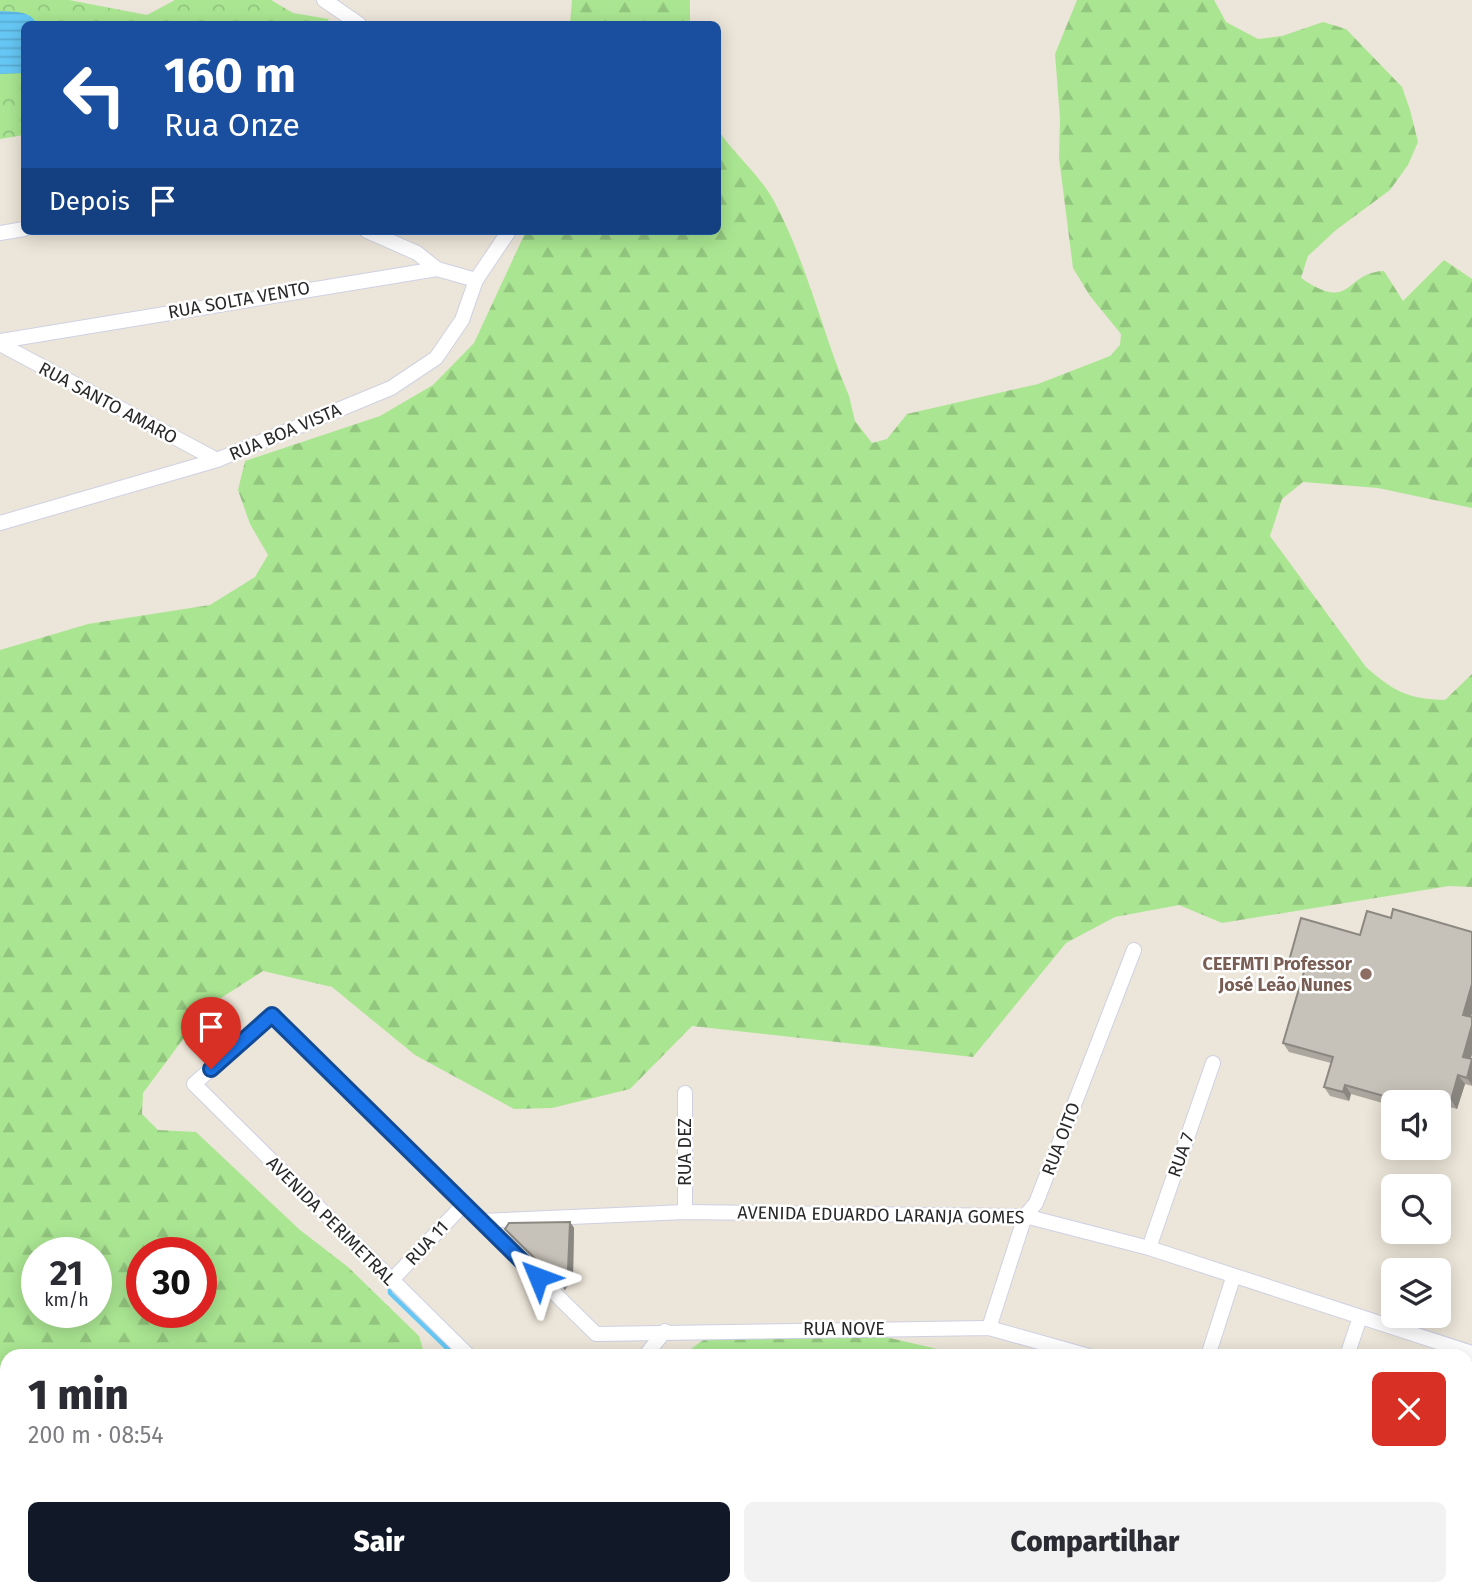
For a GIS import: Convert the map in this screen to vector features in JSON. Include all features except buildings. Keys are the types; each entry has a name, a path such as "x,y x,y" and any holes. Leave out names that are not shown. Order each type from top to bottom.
{"street":[{"path":"324,0 355,21"},
{"path":"0,233 21,230"},
{"path":"376,235 417,253 437,269"},
{"name":"RUA BOA VISTA","path":"1,522 217,460 391,388 436,358 462,320 476,280 506,235"},
{"name":"RUA SOLTA VENTO","path":"0,342 437,269 476,280"},
{"name":"RUA SANTO AMARO","path":"0,342 217,460"},
{"name":"RUA OITO","path":"989,1328 1025,1216 1036,1203 1135,950"},
{"name":"AVENIDA PERIMETRAL","path":"462,1349 194,1084 272,1015 463,1205"},
{"name":"RUA 7","path":"1149,1248 1213,1063"},
{"name":"RUA DEZ","path":"685,1093 685,1212"},
{"path":"463,1205 480,1221"},
{"name":"RUA 11","path":"391,1281 463,1205"},
{"name":"AVENIDA EDUARDO LARANJA GOMES","path":"480,1221 685,1212 1025,1216 1149,1248 1233,1278 1460,1349"},
{"name":"RUA NOVE","path":"480,1221 596,1334 989,1328 1064,1349"},
{"path":"1210,1349 1233,1278"},
{"path":"1349,1349 1360,1317"},
{"path":"651,1349 665,1331"}],"green space":[{"path":"0,0 69,0 147,15 175,0 271,0 293,13 329,19 21,21 21,136 0,139"},
{"path":"572,0 690,0 690,21 570,21"},
{"path":"1077,0 1214,0 1226,22 1258,39 1282,36 1323,22 1346,29 1402,87 1418,142 1408,165 1390,190 1336,230 1308,256 1301,278 1318,288 1340,292 1371,273 1384,271 1403,301 1444,260 1472,279 1472,508 1378,488 1303,482 1282,499 1270,536 1366,667 1385,683 1412,696 1445,700 1472,674 1472,887 1449,886 1222,923 1179,905 1115,917 1066,943 973,1057 692,1026 630,1089 552,1108 514,1109 415,1055 332,987 263,971 207,1007 143,1093 142,1114 158,1130 196,1132 300,1230 348,1267 419,1336 423,1349 0,1349 0,650 88,624 210,605 255,577 268,555 250,524 238,490 245,461 380,416 433,385 474,343 524,235 721,235 721,134 768,191 786,225 849,396 855,421 872,443 887,439 907,414 1038,384 1110,356 1120,345 1121,334 1090,296 1073,268 1059,158 1060,118 1055,54"},
{"path":"713,1333 881,1336 938,1349 691,1349"}],"water":[{"path":"0,11 26,14 35,21 21,21 21,73 0,74"}],"waterway":[{"path":"390,1284 390,1293 448,1349"}],"place":[{"name":"CEEFMTI Professor José Leão Nunes","path":"1366,974"}],"route":[{"path":"211,1069 272,1015 538,1277"}]}
